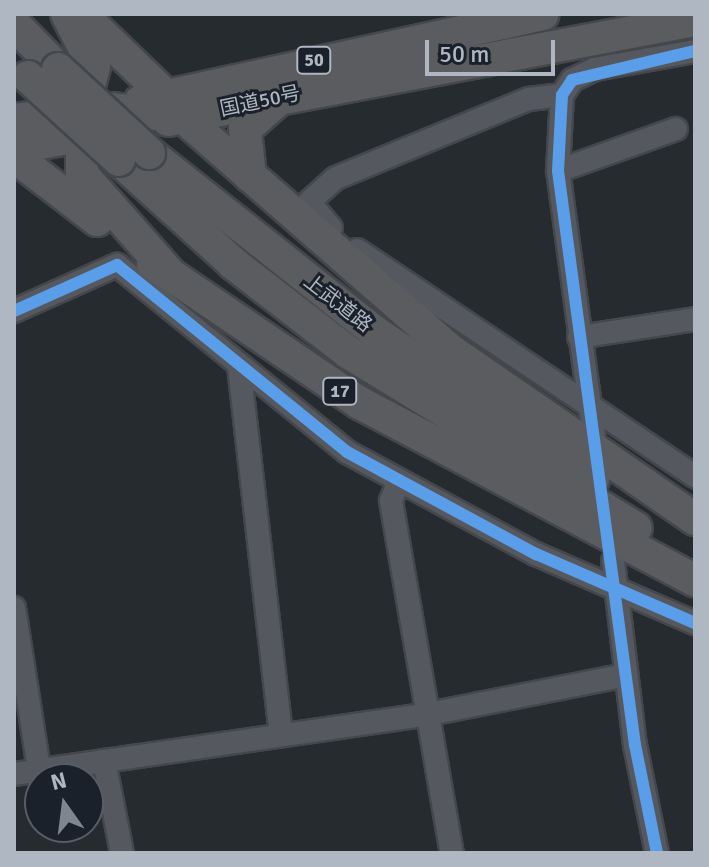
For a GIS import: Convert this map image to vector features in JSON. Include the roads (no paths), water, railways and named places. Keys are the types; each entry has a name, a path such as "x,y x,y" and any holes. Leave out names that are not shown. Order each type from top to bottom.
{"highway":[{"path":"60,121 93,58 67,14"},
{"path":"81,14 250,176 450,350 695,519"},
{"name":"国道50号","path":"175,106 543,14"},
{"name":"国道50号","path":"14,148 60,121 289,95 695,20"},
{"name":"上武道路","path":"14,24 33,70 134,157 429,370 695,540"},
{"path":"250,176 245,129 261,109 289,95"},
{"name":"17","path":"60,121 87,184 171,275"},
{"name":"17","path":"14,156 171,275 360,403 695,580"},
{"name":"上武道路","path":"134,157 234,264 370,368 695,561"}],"street":[{"path":"594,436 558,171 562,95 572,80 595,69 695,51"},
{"path":"562,95 529,99 354,168 314,194 310,205 385,271 695,476"},
{"path":"558,171 676,129"},
{"path":"14,311 117,265 347,452 398,482 616,590 695,623"},
{"path":"579,337 695,319"},
{"path":"239,366 281,734"},
{"path":"398,482 391,501 424,715 452,853"},
{"path":"613,561 626,675 657,853"},
{"path":"14,608 38,763"},
{"path":"90,763 424,715 626,675"},
{"path":"104,761 122,853"}]}
